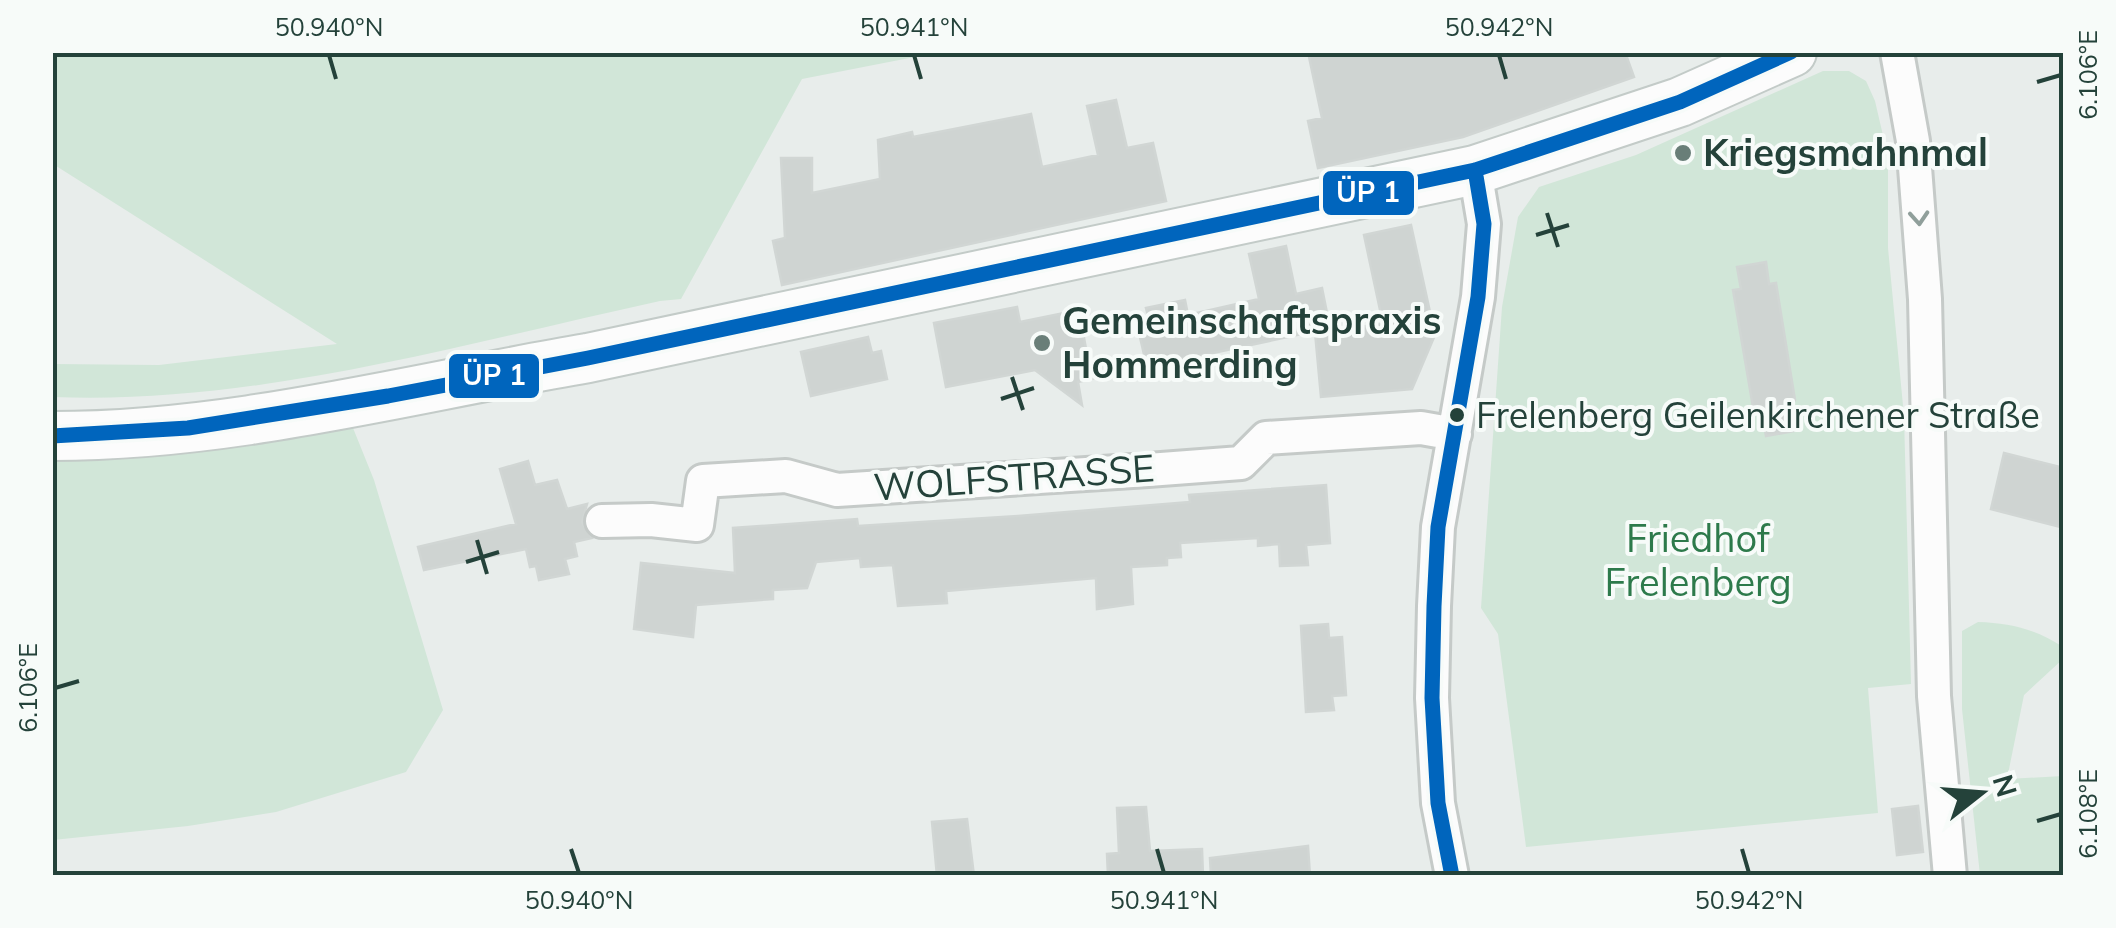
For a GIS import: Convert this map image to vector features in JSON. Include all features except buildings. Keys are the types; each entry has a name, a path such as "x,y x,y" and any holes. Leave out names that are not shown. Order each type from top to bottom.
{"main road":[{"path":"52,436 226,424 346,406 1474,170 1680,102 1792,52"}],"street":[{"path":"1897,52 1913,140 1925,300 1934,696 1950,876"},
{"path":"1452,876 1438,803 1432,698 1438,527 1478,298 1484,224 1474,170"},
{"name":"WOLFSTRASSE","path":"602,521 651,520 696,525 703,481 786,476 837,490 1087,475 1241,463 1266,438 1421,428 1455,434"}],"green space":[{"path":"53,52 935,53 802,79 681,299 282,381 130,397 53,397 53,364 159,365 337,344 53,164"},
{"name":"Friedhof Frelenberg","path":"1823,71 1849,71 1866,81 1875,101 1888,157 1888,248 1904,416 1911,684 1868,688 1878,813 1526,847 1498,634 1481,608 1502,307 1518,217 1539,187 1636,155"},
{"path":"353,428 374,480 443,710 406,772 276,812 53,840 52,456 269,441"},
{"path":"1978,622 2022,628 2063,647 2063,659 2024,695 2007,779 2063,776 2063,875 1980,875 1962,709 1962,631"}],"transit line":[{"path":"52,436 188,428 388,396 588,358 1475,170 1680,102 1791,52"},
{"path":"1452,876 1438,803 1432,698 1434,606 1438,527 1478,297 1484,224 1475,170"}],"place":[{"name":"Kriegsmahnmal","path":"1683,153"},
{"name":"Gemeinschaftspraxis Hommerding","path":"1042,343"},
{"name":"Frelenberg Geilenkirchener Straße","path":"1457,415"}]}
